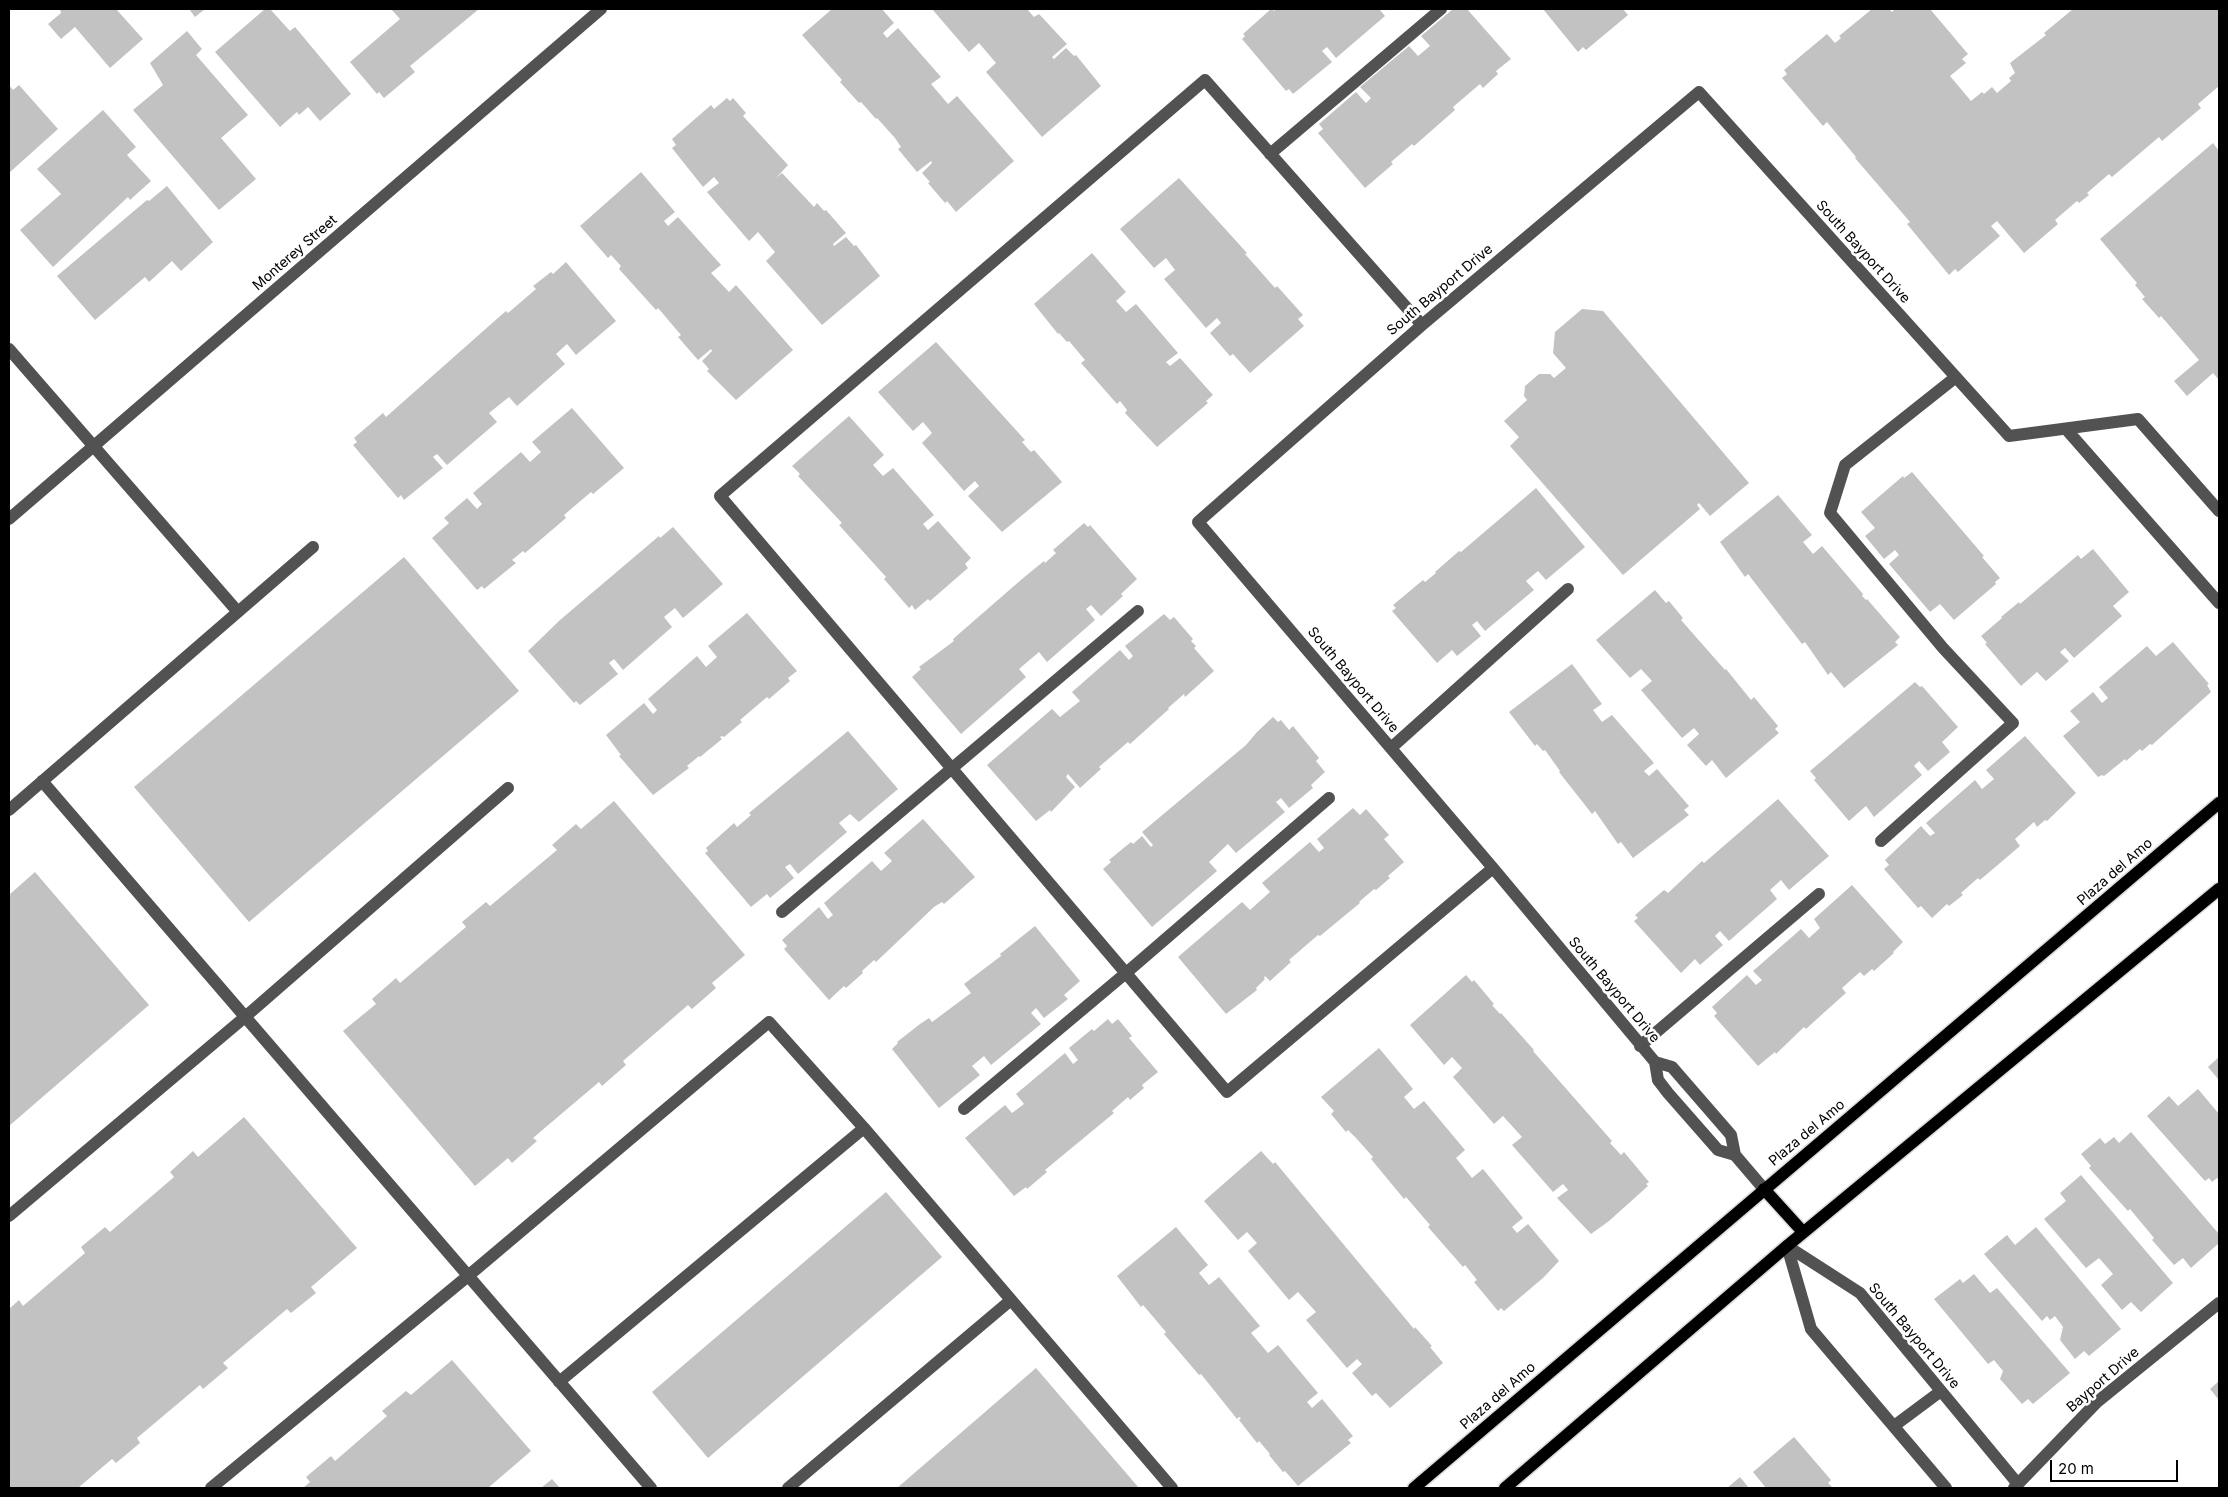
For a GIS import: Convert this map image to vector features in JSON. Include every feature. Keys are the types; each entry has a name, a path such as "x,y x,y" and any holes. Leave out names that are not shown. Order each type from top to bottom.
{"main road":[{"name":"Plaza del Amo","path":"1414,1488 2219,803"},
{"path":"1505,1488 1787,1246 2219,889"},
{"path":"1764,1189 1804,1232"}],"street":[{"name":"Monterey Street","path":"9,519 601,9"},
{"path":"1270,154 1441,9"},
{"path":"1422,325 1205,80 720,496 1227,1092 1493,868"},
{"name":"South Bayport Drive","path":"1735,1155 1718,1150 1658,1080 1654,1062 1493,868 1198,522 1422,325 1699,92 2009,436 2138,419 2219,511"},
{"path":"9,349 238,612"},
{"path":"1881,840 2013,723 1943,648 1830,513 1845,465 1956,377"},
{"path":"2066,429 2219,603"},
{"path":"9,810 313,547"},
{"path":"1391,748 1568,589"},
{"path":"782,912 951,767 1138,611"},
{"path":"42,781 650,1488"},
{"path":"9,1216 245,1017 508,788"},
{"path":"964,1109 1126,973 1329,798"},
{"path":"1640,1046 1819,894"},
{"path":"211,1488 468,1276 769,1022 864,1128 1172,1488"},
{"name":"South Bayport Drive","path":"1654,1062 1672,1067 1731,1135 1735,1155 1764,1189"},
{"path":"559,1382 864,1128"},
{"path":"1787,1246 1811,1329 1946,1488"},
{"name":"South Bayport Drive","path":"1787,1246 1860,1293 2016,1486"},
{"path":"788,1488 1010,1300"},
{"name":"Bayport Drive","path":"2016,1486 2097,1402 2219,1303"},
{"path":"1894,1426 1941,1391"}],"building":[{"path":"60,9 116,9 143,39 110,68 75,27 61,39 48,24 61,13"},
{"path":"189,9 205,9 195,17"},
{"path":"265,9 270,9 290,31 295,27 351,94 320,121 308,107 299,115 297,112 280,127 215,52"},
{"path":"391,9 479,9 410,66 415,72 384,98 379,92 377,94 350,62 400,19"},
{"path":"832,9 882,9 894,23 883,33 887,38 898,28 941,77 931,84 948,104 957,96 1014,161 956,212 947,201 945,203 922,173 932,163 931,161 917,172 898,149 901,147 895,138 840,82 842,80 802,35"},
{"path":"932,9 1027,9 1034,17 1039,14 1067,44 1052,57 1054,59 1066,48 1074,56 1076,55 1101,86 1042,137 986,72 996,63 979,43 969,52"},
{"path":"1271,9 1274,11 1276,9 1379,9 1385,16 1336,58 1327,47 1322,51 1332,62 1293,94 1289,89 1286,91 1242,39 1245,36 1243,34"},
{"path":"1453,9 1467,9 1511,59 1496,71 1498,74 1483,88 1480,84 1453,107 1455,110 1414,146 1412,144 1391,162 1393,164 1365,188 1318,133 1323,129 1319,124 1356,92 1366,103 1371,98 1360,87 1409,46 1418,56 1430,46 1421,36"},
{"path":"1543,9 1623,9 1628,15 1586,50 1583,47 1578,52"},
{"path":"1872,9 1889,9 1892,12 1895,9 1930,9 1968,54 1962,59 1966,63 1950,76 1971,101 1992,87 1997,93 2011,81 2009,78 2015,73 2010,63 2046,35 2044,33 2073,9 2219,9 2219,86 2198,104 2201,108 2162,141 2159,137 2112,177 2109,174 2087,193 2089,195 2079,203 2077,201 2055,220 2058,224 2024,253 1997,221 1991,226 2000,236 1958,272 1955,269 1949,275 1907,224 1910,222 1827,122 1823,126 1782,78 1787,74 1784,70 1827,34 1835,43 1841,38 1839,36"},
{"path":"187,31 202,49 196,55 248,115 221,138 256,179 219,210 133,110 163,85 150,63"},
{"path":"9,85 13,90 19,85 58,129 9,173"},
{"path":"727,98 730,101 733,98 746,113 743,116 788,165 776,178 782,173 814,207 817,203 824,211 826,210 846,233 833,244 834,246 846,237 854,246 856,245 880,276 822,325 766,261 775,252 758,232 749,241 707,192 719,183 714,177 703,187 672,148 676,145 672,139 711,105 714,109"},
{"path":"103,110 136,147 127,155 151,181 130,200 128,197 53,267 20,230 61,194 37,169"},
{"path":"2213,143 2219,151 2219,380 2213,373 2187,396 2174,381 2199,360 2161,316 2159,318 2142,299 2145,297 2135,285 2137,283 2100,239"},
{"path":"641,172 675,212 664,221 668,226 678,217 721,265 711,273 729,292 736,285 793,350 736,400 707,371 709,369 702,361 712,351 711,349 698,360 678,337 681,335 658,308 656,310 619,269 621,266 611,255 608,258 580,226"},
{"path":"1179,178 1247,253 1245,254 1275,288 1277,286 1303,315 1298,319 1304,326 1250,373 1233,354 1230,356 1210,333 1221,323 1217,318 1206,328 1164,279 1175,270 1166,258 1154,268 1120,229"},
{"path":"167,186 213,242 181,271 172,261 149,282 145,277 95,320 57,276 147,200 149,201"},
{"path":"1092,253 1126,292 1116,301 1126,312 1136,304 1178,353 1166,362 1170,366 1180,358 1213,395 1206,401 1208,403 1157,447 1125,413 1127,410 1120,401 1117,404 1081,363 1085,360 1069,341 1067,342 1058,334 1034,304"},
{"path":"566,262 616,321 576,355 567,344 556,354 565,364 517,406 509,397 489,413 497,422 447,465 437,454 433,457 443,468 404,500 401,495 398,498 353,445 357,442 354,438 383,413 386,417 506,311 508,313 536,289 533,286 551,272 553,274"},
{"path":"1582,309 1603,311 1749,483 1710,516 1699,503 1697,505 1700,509 1623,575 1510,446 1519,437 1504,421 1527,400 1524,396 1525,386 1539,374 1550,374 1554,378 1566,368 1553,353 1555,332"},
{"path":"936,342 1025,440 1022,442 1031,452 1034,450 1062,482 1002,532 968,496 979,486 975,481 964,491 922,443 932,433 923,422 913,431 878,392"},
{"path":"572,408 624,468 564,515 566,518 525,553 523,551 512,560 516,563 484,589 482,586 477,590 432,538 449,523 444,518 467,498 477,509 482,504 473,493 521,452 530,462 541,452 532,442"},
{"path":"849,416 884,455 873,465 883,476 893,468 934,515 923,524 928,530 938,521 971,558 965,564 968,568 930,601 928,599 915,610 912,605 909,608 884,579 886,577 839,525 842,523 798,476 800,474 792,466"},
{"path":"1912,472 1984,556 1982,557 2000,578 1995,582 1996,584 1954,620 1940,604 1930,612 1889,564 1899,555 1895,550 1884,559 1865,536 1875,528 1861,512 1903,476 1904,478"},
{"path":"1536,488 1585,547 1546,580 1538,571 1526,581 1534,590 1485,631 1477,621 1472,625 1481,636 1457,656 1452,650 1437,663 1392,611 1396,608 1393,605 1423,580 1425,582 1436,573 1459,551 1461,552"},
{"path":"1778,495 1812,535 1803,542 1813,554 1822,546 1863,594 1862,596 1867,599 1900,637 1895,642 1898,645 1844,688 1831,672 1828,675 1805,642 1802,644 1748,574 1745,577 1720,542"},
{"path":"1084,523 1088,527 1090,525 1137,579 1121,594 1123,596 1101,616 1091,605 1086,609 1095,620 1047,662 1039,652 1019,669 1026,677 961,734 912,677 921,669 919,667 954,641 953,639 1022,579 1044,561 1045,563 1056,553 1053,550"},
{"path":"673,527 723,584 683,618 675,608 664,617 672,627 623,670 614,659 609,663 618,674 580,705 576,701 574,703 528,651 560,620 659,536 660,538"},
{"path":"2093,549 2129,592 2113,606 2122,616 2074,658 2065,648 2060,652 2069,661 2046,681 2037,672 2021,686 1985,644 1987,643 1981,636 2001,617 2019,602 2020,604 2078,555 2081,559"},
{"path":"404,557 519,691 249,922 134,787"},
{"path":"1655,590 1666,603 1669,601 1683,618 1681,620 1726,669 1751,700 1754,697 1778,726 1775,729 1779,733 1726,778 1712,760 1706,766 1687,745 1699,734 1694,728 1682,738 1641,690 1652,681 1641,669 1630,678 1596,640"},
{"path":"747,613 797,671 788,678 790,681 769,699 767,697 740,720 742,722 724,737 720,737 722,739 687,766 689,768 653,795 619,756 621,755 606,735 644,703 653,714 657,710 648,699 697,656 706,667 717,657 708,646"},
{"path":"1164,614 1170,620 1174,617 1193,639 1191,641 1196,646 1194,648 1214,671 1185,697 1184,694 1130,744 1128,742 1099,767 1101,769 1080,788 1068,774 1066,777 1075,787 1051,812 1050,810 1036,821 987,765 1052,709 1060,717 1080,701 1072,692 1120,650 1129,660 1133,656 1125,646"},
{"path":"2173,642 2209,684 2207,685 2211,692 2152,745 2150,744 2142,751 2140,749 2104,776 2098,777 2063,736 2080,722 2070,711 2093,692 2102,703 2108,698 2099,687 2147,646 2156,656"},
{"path":"1572,664 1602,704 1593,710 1602,722 1612,715 1654,763 1644,771 1649,776 1657,769 1689,806 1684,810 1689,815 1633,858 1621,842 1618,844 1595,811 1592,814 1559,772 1545,750 1543,751 1537,744 1535,746 1509,712"},
{"path":"1915,682 1920,687 1922,686 1958,727 1942,742 1950,752 1928,771 1919,761 1914,766 1922,775 1874,817 1866,806 1849,821 1814,780 1816,778 1810,771"},
{"path":"1273,717 1278,722 1281,720 1289,730 1293,726 1319,758 1316,761 1325,772 1311,785 1313,788 1289,808 1281,798 1276,802 1285,812 1236,853 1228,844 1209,862 1217,871 1152,927 1103,869 1111,862 1109,860 1131,842 1133,844 1142,836 1151,847 1153,845 1142,832 1246,745"},
{"path":"848,731 898,789 859,822 850,814 839,823 847,832 798,874 790,864 785,867 794,878 770,898 767,894 751,907 705,853 708,851 706,848 734,823 737,827 751,815 749,813"},
{"path":"2025,736 2076,793 2047,821 2045,820 2037,827 2034,822 2015,839 2020,846 1980,880 1978,878 1961,893 1963,895 1949,906 1947,904 1932,918 1921,906 1918,908 1884,869 1889,865 1885,860 1921,826 1930,836 1935,833 1926,823 1975,780 1982,789 1994,779 1986,770"},
{"path":"1778,799 1829,856 1789,890 1781,880 1770,890 1777,899 1729,941 1720,931 1715,936 1723,945 1700,965 1695,959 1681,973 1634,921 1638,918 1635,915 1664,890 1668,893 1702,861 1704,863"},
{"path":"614,801 745,955 712,983 716,988 692,1009 688,1005 623,1061 626,1065 602,1086 599,1082 533,1138 537,1141 512,1163 508,1158 475,1186 343,1031 376,1004 372,999 396,978 400,983 466,927 462,922 486,902 490,906 557,850 552,845 576,824 581,829"},
{"path":"1353,808 1360,815 1366,809 1389,835 1384,839 1404,862 1376,890 1374,889 1360,903 1289,960 1291,962 1270,981 1265,976 1265,979 1256,988 1257,990 1226,1014 1178,957 1242,902 1250,910 1270,892 1262,883 1310,842 1319,852 1324,848 1317,839"},
{"path":"923,819 975,877 944,904 942,902 934,907 876,962 874,960 862,971 863,973 846,988 844,986 829,1000 784,949 787,946 782,940 819,907 828,919 833,915 824,903 872,861 881,871 892,861 884,853"},
{"path":"35,872 149,1005 9,1126 9,895"},
{"path":"1852,885 1903,942 1874,971 1872,969 1864,976 1860,972 1842,988 1846,993 1806,1029 1804,1027 1776,1054 1775,1052 1758,1066 1714,1016 1717,1013 1712,1007 1747,975 1756,985 1762,980 1753,971 1801,929 1809,938 1820,928 1814,919"},
{"path":"1035,926 1080,981 1064,995 1068,999 1044,1018 1036,1008 1031,1013 1041,1024 991,1065 984,1056 972,1066 980,1075 939,1108 892,1049 897,1042 920,1024 929,1018 932,1022 971,993 964,984 1001,956 1000,954"},
{"path":"1466,975 1472,982 1474,980 1494,1004 1492,1005 1534,1050 1612,1141 1610,1143 1621,1155 1624,1152 1649,1182 1646,1184 1648,1186 1609,1221 1591,1234 1557,1198 1568,1190 1563,1184 1553,1192 1512,1145 1522,1137 1503,1116 1494,1124 1453,1077 1462,1068 1452,1057 1444,1065 1410,1025"},
{"path":"1108,1019 1112,1024 1118,1019 1132,1036 1129,1038 1158,1072 1142,1085 1144,1088 1130,1100 1128,1097 1112,1111 1114,1113 1045,1170 1047,1172 1027,1189 1026,1187 1014,1196 965,1138 1005,1105 1012,1113 1024,1104 1016,1094 1065,1053 1073,1064 1078,1060 1069,1048 1092,1029 1094,1031"},
{"path":"1379,1048 1413,1089 1404,1097 1414,1109 1424,1101 1465,1150 1456,1158 1472,1178 1483,1169 1523,1218 1512,1227 1517,1233 1528,1224 1559,1261 1543,1278 1504,1311 1501,1308 1498,1311 1474,1282 1477,1280 1465,1265 1463,1267 1428,1227 1430,1225 1406,1197 1404,1199 1371,1159 1373,1157 1356,1138 1348,1130 1346,1132 1331,1114 1334,1111 1321,1097"},
{"path":"2219,1057 2219,1080 2208,1067"},
{"path":"2198,1089 2219,1114 2219,1180 2217,1178 2212,1182 2209,1178 2205,1181 2147,1116 2169,1096 2178,1106"},
{"path":"244,1117 357,1248 311,1287 316,1293 291,1313 287,1309 223,1363 228,1368 203,1389 200,1385 137,1438 140,1443 116,1463 112,1459 78,1488 9,1488 9,1309 19,1300 23,1306 85,1253 81,1247 105,1227 110,1232 174,1177 170,1172 193,1151 198,1157"},
{"path":"2131,1132 2219,1234 2219,1243 2191,1268 2183,1258 2174,1265 2152,1240 2154,1238 2130,1209 2128,1211 2089,1168 2091,1166 2081,1154 2100,1138 2105,1144 2114,1137 2119,1143"},
{"path":"1261,1151 1273,1164 1275,1162 1414,1329 1415,1327 1432,1346 1430,1347 1443,1363 1390,1408 1376,1393 1372,1396 1352,1373 1362,1364 1357,1359 1347,1368 1306,1320 1316,1312 1298,1292 1289,1300 1248,1251 1257,1243 1247,1232 1238,1240 1204,1201"},
{"path":"2081,1175 2173,1283 2141,1312 2131,1302 2122,1310 2101,1285 2113,1274 2099,1258 2086,1268 2044,1219 2066,1201 2060,1193"},
{"path":"886,1192 942,1257 708,1458 652,1392"},
{"path":"1176,1227 1208,1265 1199,1273 1209,1285 1219,1277 1260,1326 1251,1333 1268,1353 1278,1345 1318,1393 1307,1402 1312,1408 1322,1399 1353,1436 1348,1440 1351,1443 1298,1486 1285,1471 1283,1472 1259,1441 1257,1443 1239,1420 1241,1418 1237,1419 1201,1374 1199,1375 1164,1334 1166,1332 1143,1305 1141,1307 1117,1276"},
{"path":"2036,1227 2121,1329 2089,1356 2084,1351 2075,1359 2060,1340 2063,1327 2055,1316 2050,1320 2047,1316 2042,1321 1984,1254 2007,1235 2015,1245"},
{"path":"1974,1274 1990,1293 1997,1288 2070,1373 2033,1404 2028,1399 2022,1404 2000,1379 2003,1371 1994,1360 1988,1364 1934,1299 1960,1279 1963,1283"},
{"path":"452,1360 531,1451 488,1488 303,1488 310,1482 306,1477 331,1456 335,1461 387,1416 382,1411 406,1391 411,1395"},
{"path":"1036,1368 1139,1488 897,1488"},
{"path":"2219,1381 2219,1400 2210,1389"},
{"path":"1794,1437 1831,1480 1828,1483 1833,1488 1766,1488 1753,1472"},
{"path":"1740,1477 1749,1488 1727,1488"},
{"path":"552,1479 560,1488 541,1488"}]}
